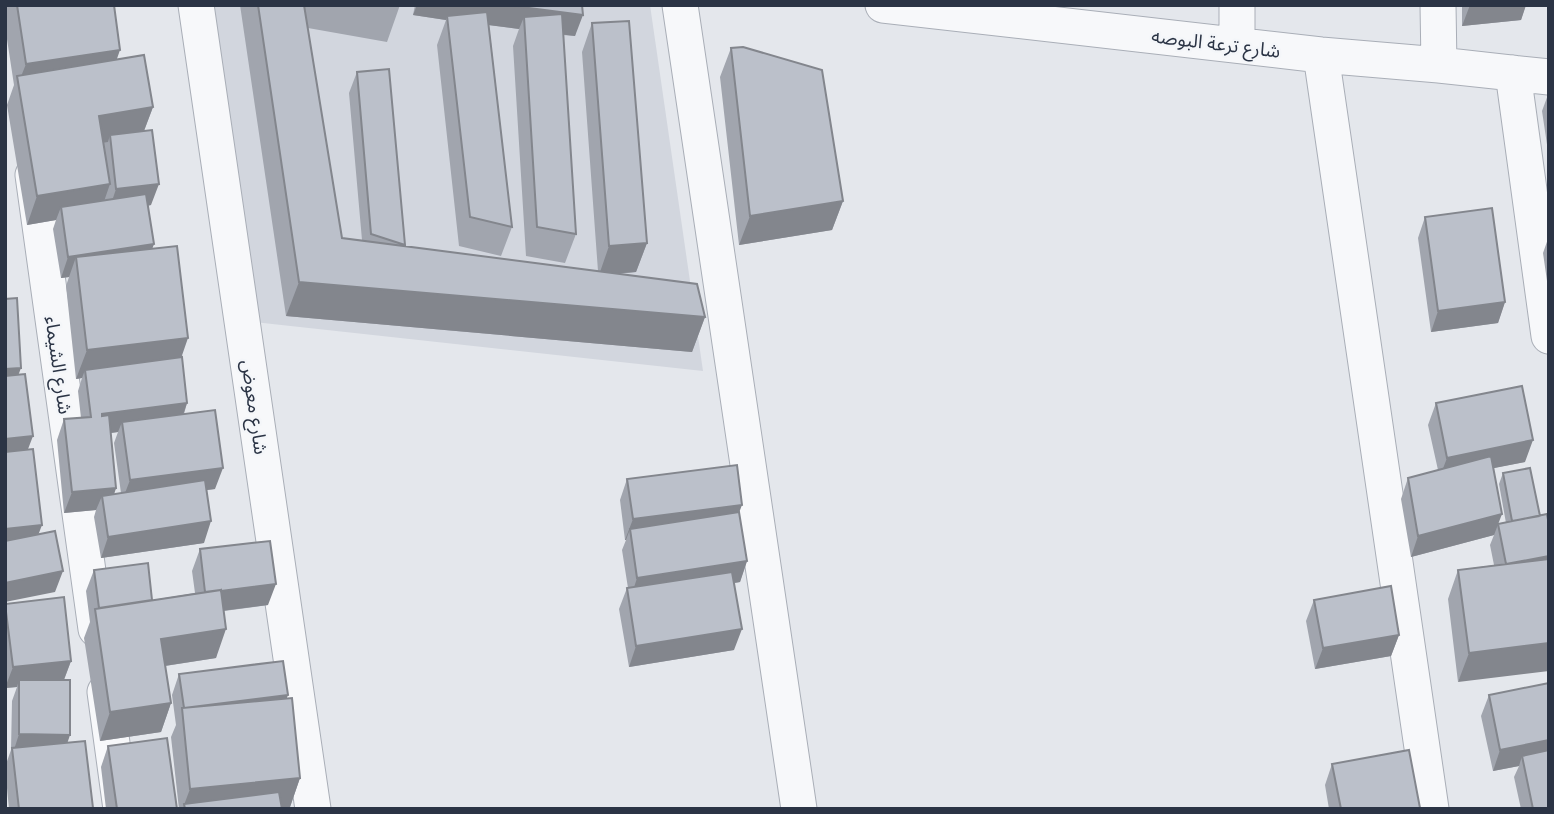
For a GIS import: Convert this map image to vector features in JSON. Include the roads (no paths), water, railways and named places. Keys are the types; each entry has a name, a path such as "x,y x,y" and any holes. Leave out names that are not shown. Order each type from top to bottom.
{"street":[{"name":"شارع معوض","path":"197,5 313,809"},
{"path":"680,5 799,809"},
{"name":"شارع ترعة البوصه","path":"883,5 1040,14 1237,45 1549,77"},
{"path":"1237,5 1237,45"},
{"path":"1438,5 1438,65"},
{"path":"1321,55 1431,809"},
{"path":"1513,73 1549,335"},
{"name":"شارع الشيماء","path":"28,144 121,809"}]}
